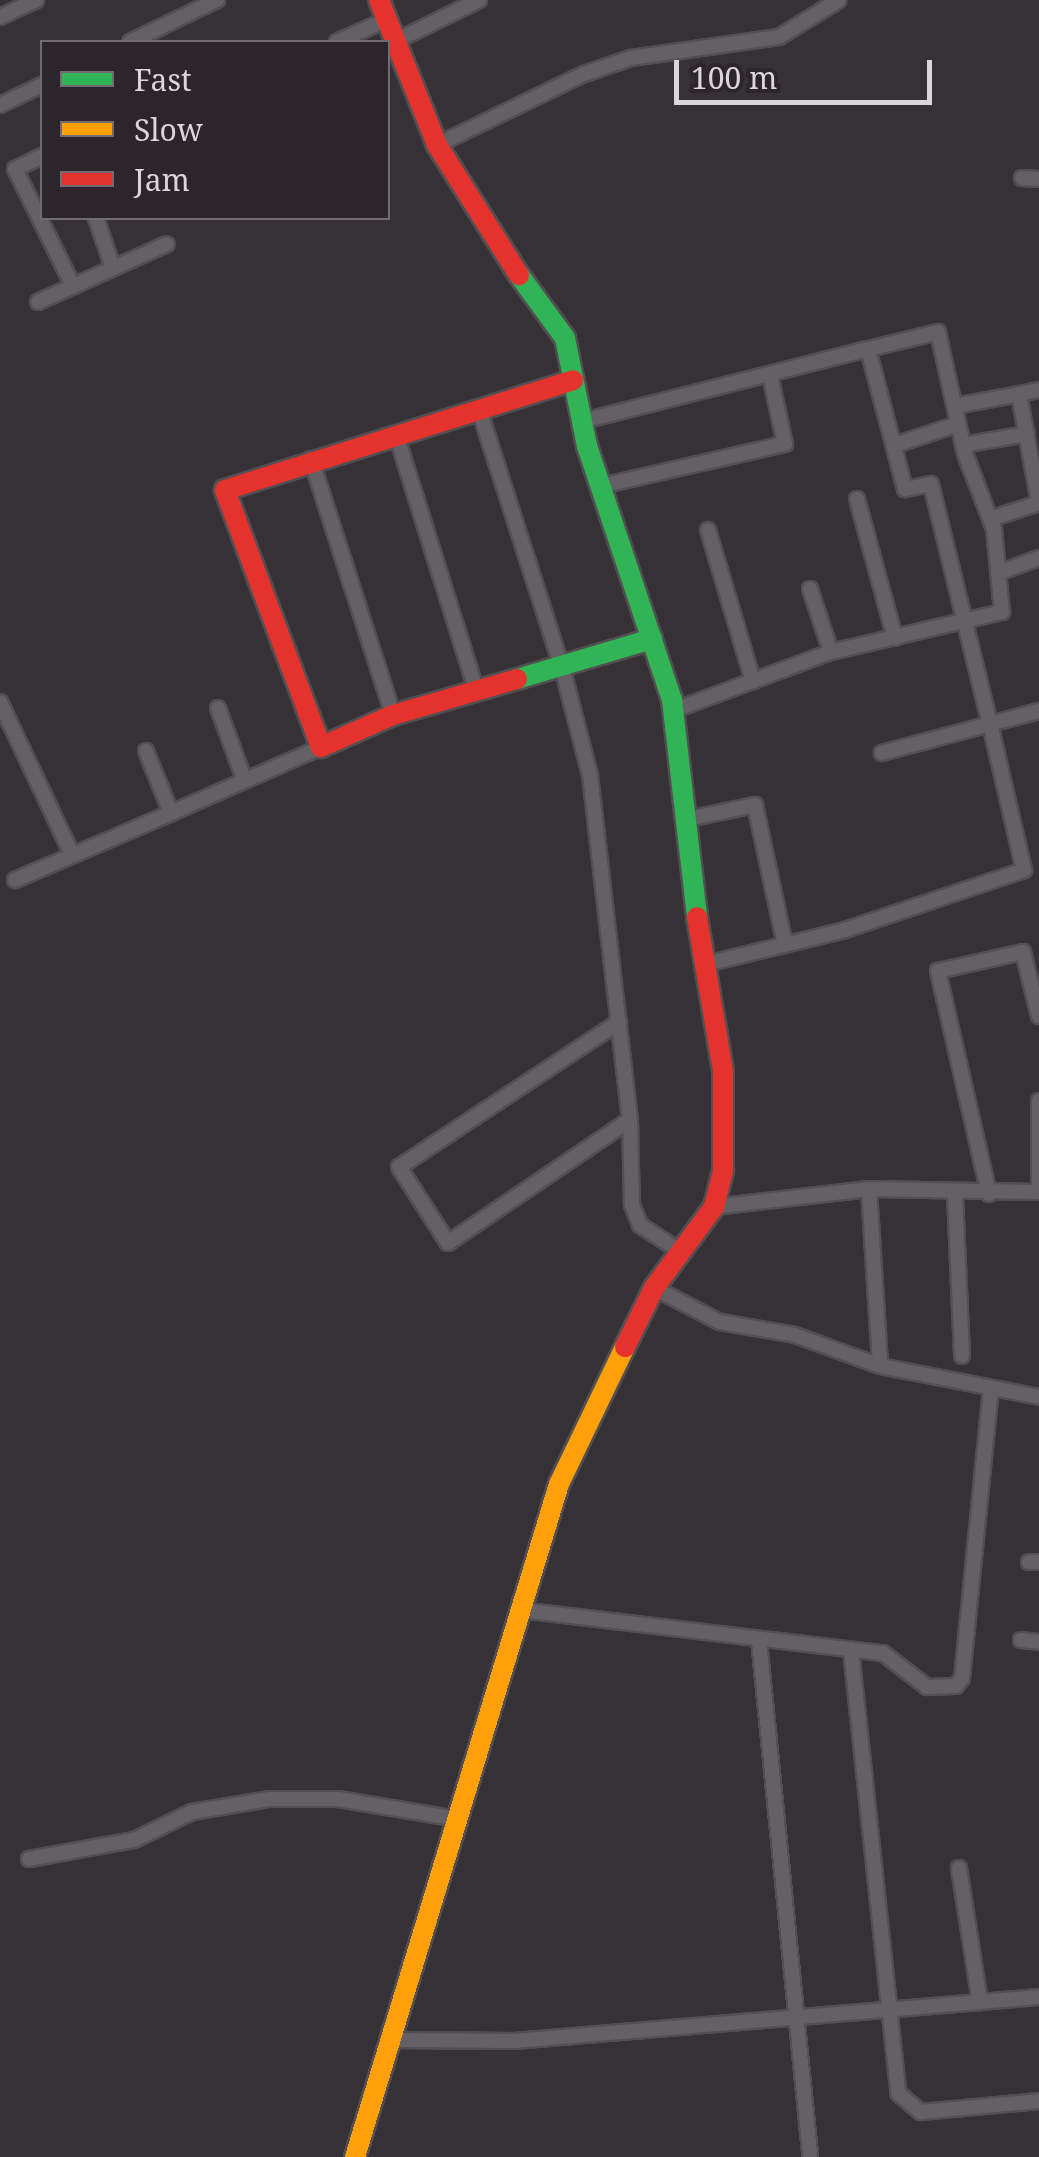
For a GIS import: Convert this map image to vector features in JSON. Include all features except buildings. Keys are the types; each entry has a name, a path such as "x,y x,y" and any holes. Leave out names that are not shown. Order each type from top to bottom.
{"street":[{"path":"0,17 36,0"},
{"path":"134,40 217,0"},
{"path":"394,42 479,0"},
{"path":"437,146 600,69 631,58 779,37 820,6 839,0"},
{"path":"340,40 383,10 437,146 485,228 558,323 601,486 672,711 683,820 723,1072 722,1170 714,1207 654,1288 559,1484 520,1610 505,1678 356,2157"},
{"path":"0,106 40,86"},
{"path":"40,157 15,170 73,286"},
{"path":"1022,178 1039,179"},
{"path":"97,220 113,268"},
{"path":"38,302 166,244"},
{"path":"583,421 938,332 963,446 990,519 1002,612 832,652 672,711"},
{"path":"706,964 785,945 1024,870 931,484 905,490 868,350"},
{"path":"601,486 785,444 770,375"},
{"path":"321,747 225,490 311,459 573,380"},
{"path":"955,406 1039,390"},
{"path":"990,519 1039,503 1019,394"},
{"path":"479,408 562,667 590,775 630,1120 632,1205 640,1225 681,1252"},
{"path":"894,445 958,424"},
{"path":"396,434 478,693"},
{"path":"963,446 1027,434"},
{"path":"311,459 392,715"},
{"path":"857,499 895,638"},
{"path":"708,530 752,682"},
{"path":"998,573 1039,558"},
{"path":"810,589 832,652"},
{"path":"15,880 171,813 243,776 392,715 478,693 652,639"},
{"path":"0,702 72,854"},
{"path":"218,708 243,776"},
{"path":"882,753 1039,712"},
{"path":"146,751 171,813"},
{"path":"683,820 755,805 785,945"},
{"path":"989,1194 938,971 1023,952 1039,1016"},
{"path":"619,1022 399,1167 448,1244 630,1120"},
{"path":"714,1207 869,1189 955,1195 1039,1190 1038,1099"},
{"path":"869,1189 880,1366"},
{"path":"955,1195 962,1356"},
{"path":"654,1288 720,1322 795,1336 880,1366 991,1390 1039,1396"},
{"path":"520,1610 884,1653 927,1687 960,1682 991,1390"},
{"path":"759,1640 810,2154"},
{"path":"1021,1640 1039,1642"},
{"path":"851,1650 903,2102 921,2112 1039,2101"},
{"path":"29,1859 134,1840 192,1812 270,1799 338,1799 458,1819"},
{"path":"959,1868 980,2002"},
{"path":"392,2040 514,2040 1039,1997"}],"traffic: fast":[{"path":"519,275 565,338 587,446 672,700 697,917"},
{"path":"517,679 652,639"}],"traffic: slow":[{"path":"355,2157 559,1484 625,1347"}],"traffic: jam":[{"path":"379,0 437,145 519,275"},
{"path":"517,679 393,715 321,747 225,490 573,380"},
{"path":"625,1347 654,1288 714,1207 723,1170 723,1071 697,917"}]}
